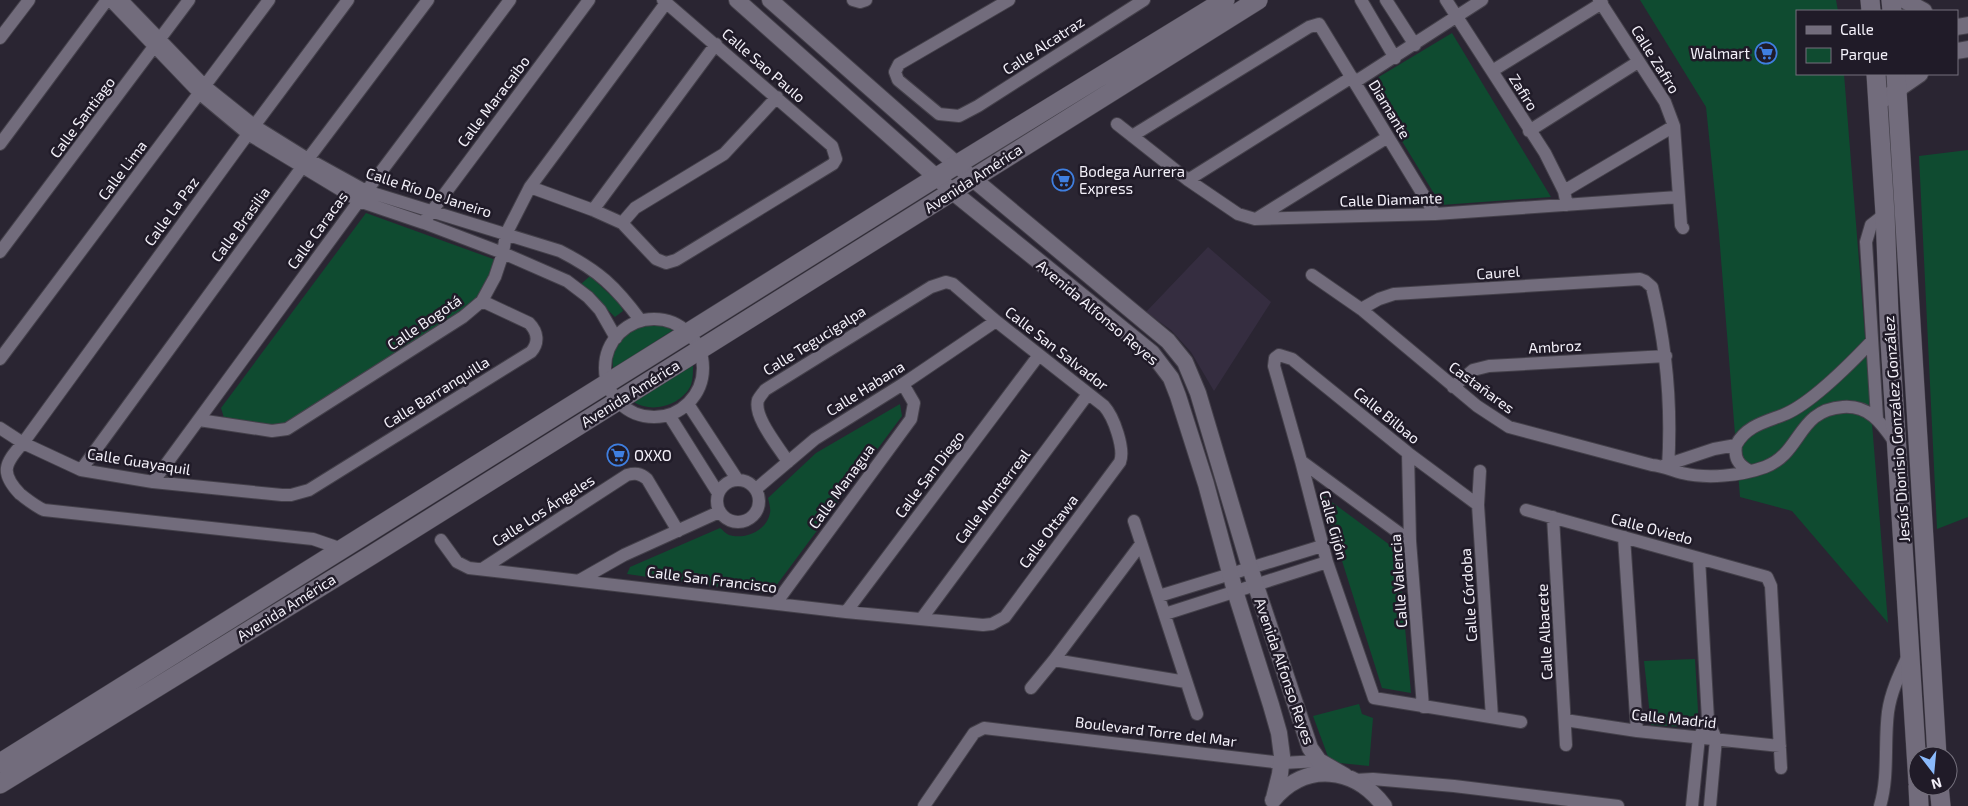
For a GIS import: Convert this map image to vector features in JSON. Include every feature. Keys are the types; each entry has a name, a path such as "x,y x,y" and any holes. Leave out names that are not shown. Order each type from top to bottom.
{"main road":[{"name":"Avenida América","path":"0,763 956,165 1225,0"},
{"name":"Avenida América","path":"0,784 700,350 1258,0"},
{"name":"Jesús Dionisio González González","path":"1876,75 1878,103 1878,220 1890,341 1916,746"},
{"name":"Jesús Dionisio González González","path":"1897,82 1936,746"},
{"path":"361,538 372,554"}],"street":[{"path":"0,38 29,0"},
{"path":"0,144 108,0"},
{"name":"Calle Río De Janeiro","path":"108,0 157,43 203,90 251,130 305,164 363,196 427,218 567,281 588,297 600,310 616,338"},
{"name":"Calle Río De Janeiro","path":"122,0 157,43"},
{"name":"Calle Santiago","path":"0,252 189,0"},
{"name":"Calle Lima","path":"0,360 269,0"},
{"name":"Calle La Paz","path":"342,549 313,539 44,510 8,486 5,481 4,469 6,462 23,443 348,0"},
{"name":"Calle Brasilia","path":"81,470 305,164 428,0"},
{"name":"Calle Caracas","path":"153,482 510,0"},
{"name":"Calle Maracaibo","path":"427,218 589,0"},
{"name":"Avenida Alfonso Reyes","path":"737,0 953,192 1152,353 1171,378 1190,431 1235,591 1259,662 1276,724 1281,746 1282,763 1272,802"},
{"name":"Avenida Alfonso Reyes","path":"770,0 956,165 1168,341 1185,362 1198,392 1250,568 1310,748 1319,760 1371,790 1384,806"},
{"name":"Calle Alcatraz","path":"1009,0 899,64 895,72 898,80 939,114 959,116 1144,0"},
{"path":"1360,0 1395,58"},
{"name":"Zafiro","path":"1446,0 1549,160 1564,191 1567,205"},
{"path":"1188,180 1353,80 1395,58 1482,0"},
{"path":"1904,0 1922,10"},
{"name":"Calle Sao Paulo","path":"622,223 656,259 666,263 676,260 833,164 836,158 832,146 665,1"},
{"name":"Calle Bogotá","path":"198,420 272,431 287,429 463,317 482,301 495,277 503,253 506,234 530,187 665,1"},
{"path":"1492,71 1601,2"},
{"name":"Calle Zafiro","path":"1601,2 1665,102 1674,126 1678,197 1683,228"},
{"path":"1372,19 1389,4 1415,45"},
{"name":"Diamante","path":"1132,136 1316,24 1322,26 1435,214"},
{"path":"593,210 716,44"},
{"path":"1529,131 1638,62"},
{"path":"1878,103 1897,82 1917,75"},
{"path":"530,187 593,210 622,223 635,208 724,154 777,97"},
{"name":"Calle Diamante","path":"1117,124 1188,180 1238,214 1255,219 1435,214 1678,197"},
{"path":"1564,191 1674,126"},
{"path":"1255,219 1388,137"},
{"name":"Calle Río De Janeiro","path":"427,218 506,234 539,243 577,260 608,281 641,321"},
{"path":"1877,418 1866,242 1878,220"},
{"path":"567,281 577,260"},
{"name":"Castañares","path":"1312,275 1361,309 1452,387 1494,418 1517,431 1652,465 1666,466 1680,472 1704,476 1728,475 1750,471"},
{"name":"Caurel","path":"1361,309 1379,299 1394,294 1640,279 1652,287 1666,356"},
{"name":"Calle Tegucigalpa","path":"788,462 760,418 758,409 759,399 765,390 931,287 946,282 953,284"},
{"name":"Calle San Salvador","path":"953,284 1039,356 1108,410 1122,451"},
{"name":"Calle Barranquilla","path":"282,495 291,495 310,490 531,352 536,342 535,329 529,323 482,301"},
{"path":"654,319 667,321 689,333 700,350 704,364 702,379 697,392 688,404 669,415 650,417 632,412 618,401 608,384 606,372 606,360 616,338 627,328 641,321 654,319"},
{"name":"Calle Habana","path":"756,489 815,439 903,384 996,321"},
{"path":"1871,342 1842,371 1804,403 1783,416 1757,425 1740,438 1735,452 1738,462 1750,471 1766,467 1780,458 1793,444 1797,435 1809,421 1820,412 1828,409 1855,408 1869,412 1877,418 1897,446"},
{"name":"Calle Bilbao","path":"1274,358 1279,355 1292,359 1408,453 1478,505"},
{"name":"Calle San Diego","path":"846,612 1039,356"},
{"path":"1666,356 1671,416 1666,466 1717,448 1736,445"},
{"name":"Ambroz","path":"1452,387 1474,370 1489,366 1666,356"},
{"name":"Calle Gijón","path":"1274,358 1274,366 1301,461 1326,562 1374,698 1423,707"},
{"name":"Calle Managua","path":"776,603 910,419 914,403 903,384"},
{"name":"Calle Monterreal","path":"922,618 1088,394"},
{"path":"688,404 737,479"},
{"path":"669,415 718,492"},
{"path":"1783,416 1795,423 1797,435"},
{"path":"1190,431 1208,425"},
{"name":"Calle Guayaquil","path":"0,428 23,443 81,470 153,482 282,495"},
{"path":"686,440 704,429"},
{"name":"Calle Ottawa","path":"992,624 1005,617 1120,462 1122,451"},
{"name":"Calle Valencia","path":"1408,453 1410,541 1423,707"},
{"path":"1301,461 1410,541"},
{"name":"Calle Córdoba","path":"1480,471 1478,505 1492,717"},
{"name":"Calle Los Ángeles","path":"482,569 626,475 634,473 641,474 647,479 678,531"},
{"path":"744,480 756,489 759,496 759,504 752,517 738,522 724,518 719,512 717,506 718,492 729,481 744,480"},
{"name":"Calle Oviedo","path":"1526,510 1768,578 1771,586 1780,746"},
{"path":"580,580 624,555 719,512"},
{"name":"Calle Albacete","path":"1554,518 1566,745"},
{"path":"1134,521 1197,714"},
{"path":"1624,537 1637,731"},
{"name":"Calle San Francisco","path":"440,540 461,566 846,612 982,625 992,624"},
{"path":"1031,688 1141,544"},
{"path":"1159,596 1322,546"},
{"path":"1699,558 1708,720 1716,739 1710,806"},
{"path":"1165,614 1326,562"},
{"path":"1880,806 1885,774 1890,700 1893,688 1910,651"},
{"path":"1054,660 1186,682"},
{"path":"1423,707 1521,722"},
{"name":"Calle Madrid","path":"1565,720 1637,731 1780,746"},
{"path":"1692,806 1699,737 1708,720"},
{"name":"Boulevard Torre del Mar","path":"924,806 978,729 989,728 1282,763 1319,760"},
{"path":"1780,746 1780,768"},
{"path":"1272,802 1289,785 1306,776 1326,774 1618,806"}],"shaded area":[{"path":"1208,247 1271,302 1214,391 1191,352 1171,330 1146,312"}],"green space":[{"path":"1640,0 1836,0 1838,10 1796,10 1796,75 1844,75 1888,623 1792,511 1740,497 1719,234 1706,107"},
{"path":"1452,33 1551,197 1441,205 1367,84"},
{"path":"1968,150 1968,517 1937,529 1919,156"},
{"path":"366,213 496,260 483,292 464,312 284,427 225,421 221,408"},
{"path":"590,276 620,304 623,311 615,317 581,284"},
{"path":"652,325 663,326 673,330 613,369 612,353 614,346 622,336 633,330"},
{"path":"693,365 691,385 681,398 666,406 658,407 641,406 634,402"},
{"path":"900,404 902,416 770,594 627,574 630,567 720,528 728,534 735,536 754,533 768,519 770,508 768,498 816,453"},
{"path":"1321,494 1398,551 1411,693 1382,688"},
{"path":"1695,659 1699,728 1651,725 1644,661"},
{"path":"1359,704 1362,714 1373,718 1369,766 1330,762 1313,716"}],"place":[{"name":"Walmart","path":"1766,53"},
{"name":"Bodega Aurrera Express","path":"1063,180"},
{"name":"OXXO","path":"618,455"}]}
